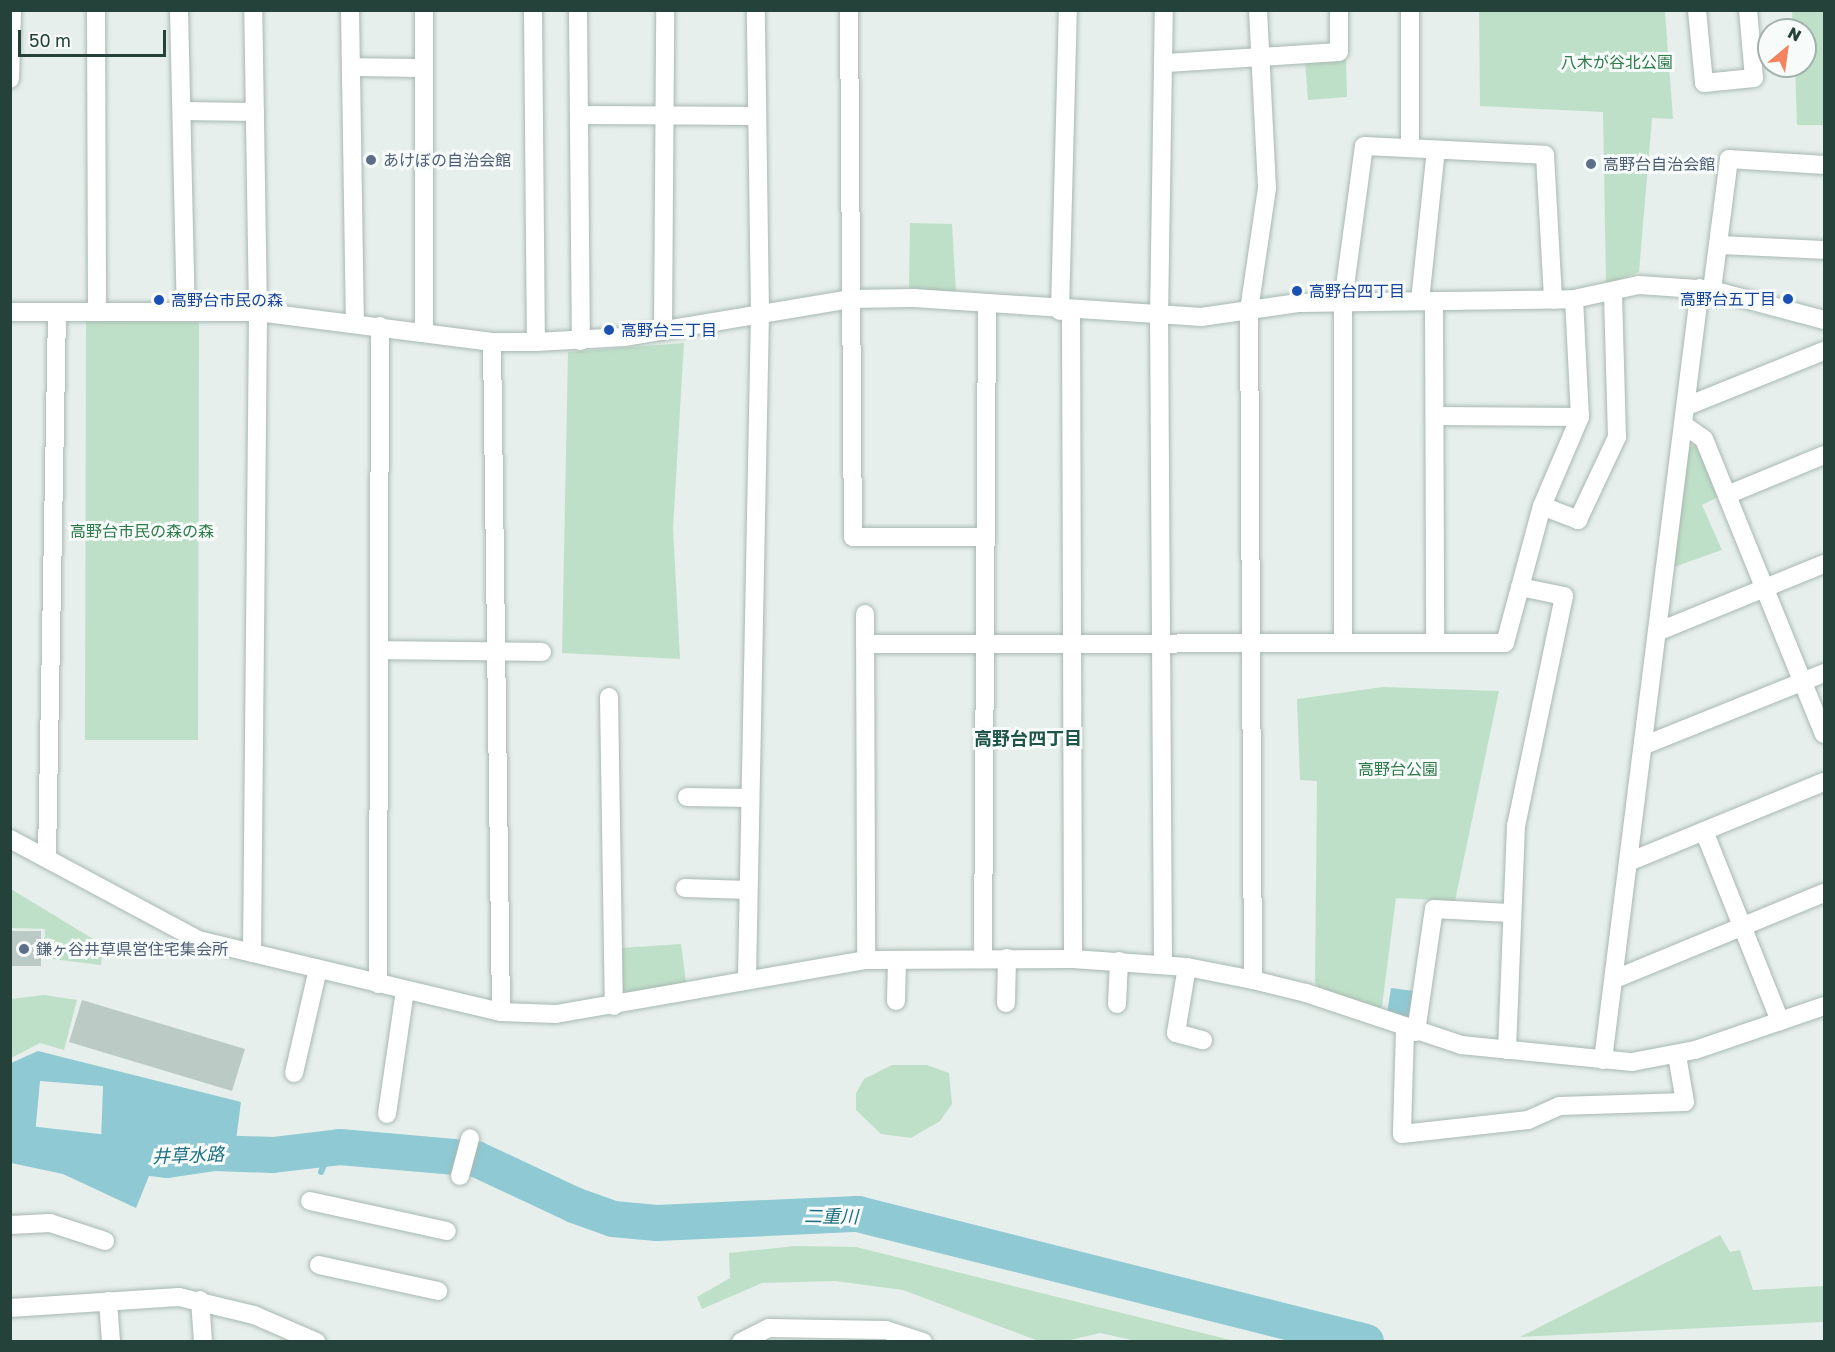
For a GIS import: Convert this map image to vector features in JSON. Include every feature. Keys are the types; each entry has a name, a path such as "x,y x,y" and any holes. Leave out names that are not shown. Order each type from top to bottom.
{"street":[{"path":"10,80 12,10"},
{"path":"96,10 97,312"},
{"path":"180,10 186,312"},
{"path":"252,953 258,312 253,10"},
{"path":"350,10 355,323"},
{"path":"423,10 424,332"},
{"path":"533,10 536,342"},
{"path":"578,10 581,341"},
{"path":"663,331 665,10"},
{"path":"747,978 760,313 756,10"},
{"path":"849,10 853,537 984,537"},
{"path":"1068,10 1066,311 1072,643 1073,959"},
{"path":"1163,964 1159,317 1167,63 1164,10"},
{"path":"1253,980 1249,310 1267,188 1258,10"},
{"path":"1167,63 1339,52 1339,10"},
{"path":"1410,10 1410,147"},
{"path":"1697,10 1704,83 1754,78 1748,10"},
{"path":"351,67 424,68"},
{"path":"182,111 255,112"},
{"path":"579,116 757,116"},
{"path":"1343,643 1343,301 1364,146 1545,155 1553,300"},
{"path":"1435,643 1435,416 1427,301 1436,150"},
{"path":"1603,1060 1631,861 1657,632 1684,425 1706,289 1719,245 1729,159 1824,165"},
{"path":"1719,245 1824,250"},
{"path":"10,312 258,312 492,342 536,342 581,341 663,331 850,299 914,298 1159,317 1343,301 1574,299 1613,294 1640,285 1706,289 1824,320"},
{"path":"1542,506 1578,520 1617,437 1613,294"},
{"path":"865,644 1505,643 1542,506 1580,417 1574,299"},
{"path":"983,958 987,304"},
{"path":"47,857 57,312"},
{"path":"378,984 380,326"},
{"path":"492,342 501,1012"},
{"path":"1687,406 1824,351"},
{"path":"1435,416 1580,417"},
{"path":"1684,425 1704,439 1824,734"},
{"path":"1727,495 1824,455"},
{"path":"1657,632 1824,564"},
{"path":"1507,1050 1509,913 1516,826 1564,596 1520,587"},
{"path":"865,614 866,960"},
{"path":"379,650 542,652"},
{"path":"1645,745 1824,673"},
{"path":"609,697 614,1006"},
{"path":"1631,861 1824,782"},
{"path":"687,797 750,798"},
{"path":"1704,831 1780,1021"},
{"path":"10,839 198,940 501,1012 556,1014 614,1006 747,978 866,960 1006,958 1119,961 1187,967 1306,993 1411,1031 1461,1045 1632,1062 1677,1055 1824,1006"},
{"path":"686,888 748,890"},
{"path":"1615,979 1741,924 1824,893"},
{"path":"1509,913 1434,909 1411,1031 1402,1134 1528,1120 1559,1106 1685,1102 1677,1055"},
{"path":"1006,958 1006,1003"},
{"path":"896,1001 897,960"},
{"path":"1117,1004 1119,961"},
{"path":"1187,967 1176,1033 1203,1040"},
{"path":"294,1073 318,969"},
{"path":"387,1114 405,990"},
{"path":"460,1176 470,1138"},
{"path":"310,1201 447,1231"},
{"path":"10,1225 50,1222 105,1241"},
{"path":"319,1265 438,1291"},
{"path":"10,1308 155,1296 200,1300 254,1314 316,1341"},
{"path":"200,1300 203,1341"},
{"path":"108,1301 111,1341"},
{"path":"741,1341 769,1328 886,1330 923,1341"}],"green space":[{"name":"八木が谷北公園","path":"1479,11 1665,11 1673,119 1652,118 1639,272 1606,284 1603,112 1480,106"},
{"path":"1792,11 1824,11 1824,125 1797,125 1795,78 1817,78 1817,18 1792,18"},
{"path":"1346,59 1347,97 1308,100 1305,61"},
{"path":"910,223 952,224 956,293 909,288"},
{"name":"高野台市民の森の森","path":"86,321 199,322 198,740 85,740"},
{"path":"684,343 673,528 680,659 562,653 568,352"},
{"path":"1696,445 1718,497 1702,505 1722,550 1674,567 1689,447"},
{"name":"高野台公園","path":"1383,687 1499,691 1455,901 1396,898 1381,1014 1321,992 1315,982 1317,781 1300,780 1297,699"},
{"path":"11,889 103,945 101,965 44,958 45,929 11,928"},
{"path":"681,944 686,983 630,995 622,989 620,948"},
{"path":"44,995 77,1000 64,1050 40,1043 11,1058 11,999"},
{"path":"892,1065 927,1065 949,1073 952,1104 940,1121 911,1138 881,1134 856,1110 856,1093 864,1079"},
{"path":"1720,1235 1730,1252 1740,1250 1753,1290 1824,1286 1824,1322 1520,1337"},
{"path":"795,1246 856,1247 1235,1341 1136,1341 1100,1333 1066,1341 1039,1341 903,1290 835,1281 762,1283 702,1309 697,1297 730,1278 729,1253"}],"water":[{"path":"1391,988 1414,991 1412,1014 1403,1021 1387,1014"},
{"path":"38,1051 241,1102 236,1140 171,1146 101,1142 103,1086 40,1081 35,1135 11,1131 11,1063"},
{"path":"11,1157 151,1171 136,1208 63,1174 11,1163"}],"building":[{"path":"10,931 41,931 41,966 10,966"},
{"path":"82,1000 245,1049 232,1091 69,1042"}],"waterway":[{"name":"二重川","path":"10,1142 167,1160 214,1153 273,1155 340,1147 476,1159 574,1205 613,1219 657,1223 858,1214 1366,1342"},
{"path":"321,1172 331,1148"}],"place":[{"name":"あけぼの自治会館","path":"371,160"},
{"name":"高野台自治会館","path":"1591,164"},
{"name":"高野台四丁目","path":"1297,291"},
{"name":"高野台五丁目","path":"1788,299"},
{"name":"高野台市民の森","path":"159,300"},
{"name":"高野台三丁目","path":"609,330"},
{"name":"鎌ヶ谷井草県営住宅集会所","path":"24,949"}],"district":[{"name":"高野台四丁目","path":"1028,738"}],"water label":[{"name":"井草水路","path":"188,1155"}]}
